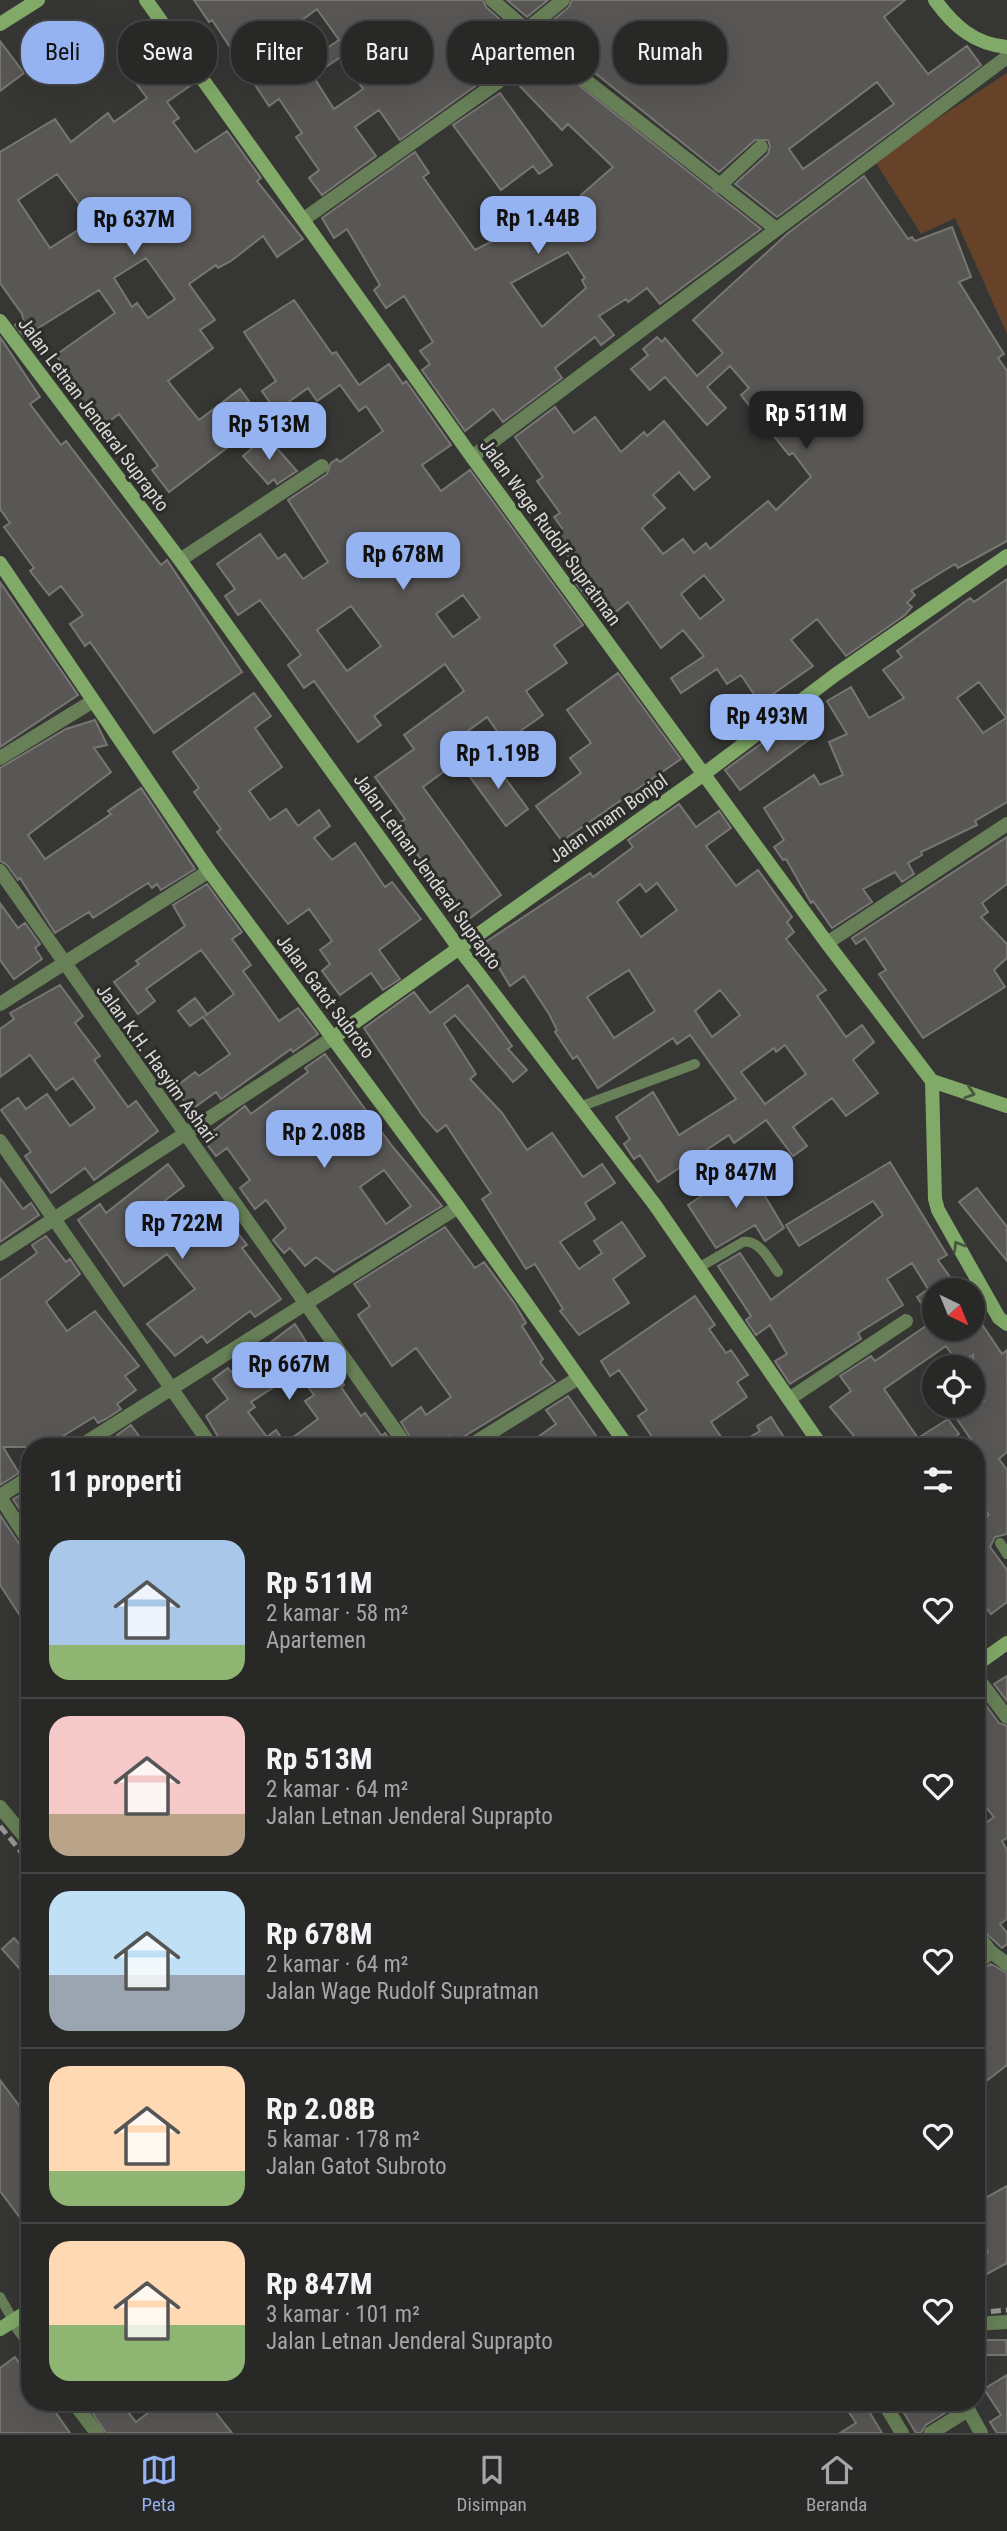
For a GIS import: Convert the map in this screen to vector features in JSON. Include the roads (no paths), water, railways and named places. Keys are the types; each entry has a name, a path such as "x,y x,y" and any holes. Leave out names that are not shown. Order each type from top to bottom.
{"street":[{"path":"0,24 38,0"},
{"name":"Jalan Wage Rudolf Supratman","path":"146,0 472,457 827,943 932,1081"},
{"path":"492,0 507,21"},
{"path":"538,21 563,0"},
{"path":"472,457 1004,54 959,29 935,0"},
{"path":"304,219 495,84"},
{"path":"582,84 719,186 768,233"},
{"path":"719,186 761,147"},
{"name":"Jalan Letnan Jenderal Suprapto","path":"0,321 180,560 458,947 582,1106 816,1438"},
{"path":"180,560 322,466"},
{"name":"Jalan Imam Bonjol","path":"334,1037 704,774 835,675 1007,556"},
{"name":"Jalan Gatot Subroto","path":"0,562 209,871 458,1207 622,1438"},
{"path":"0,758 93,701"},
{"path":"827,943 1007,824"},
{"path":"0,1004 209,871"},
{"name":"Jalan K.H. Hasyim Ashari","path":"0,872 304,1306 400,1438"},
{"path":"0,1254 334,1037"},
{"path":"1007,1106 932,1081 935,1199 938,1210 999,1318 1007,1324"},
{"path":"0,1141 206,1438"},
{"path":"93,1438 458,1207"},
{"path":"789,1399 906,1321"},
{"path":"482,1438 579,1378"},
{"path":"21,1483 0,1496 21,1529"},
{"path":"985,1659 1007,1643"},
{"path":"985,1688 1007,1717"},
{"path":"0,1807 21,1832"},
{"path":"985,1944 1007,1964"},
{"path":"985,1957 991,1952"},
{"path":"0,2329 21,2315"},
{"path":"13,2320 21,2331"},
{"path":"985,2323 1007,2322"},
{"path":"80,2411 96,2433"},
{"path":"889,2411 902,2433"},
{"path":"931,2433 960,2411"},
{"path":"969,2411 981,2433"}],"lane":[{"path":"582,1106 695,1063"},
{"path":"698,1268 743,1242 750,1241 757,1244 778,1272"},
{"path":"1000,1543 1007,1554"},
{"path":"0,2297 13,2320"}],"railway":[{"path":"0,1826 21,1852"},
{"path":"985,2312 1007,2310"}]}
